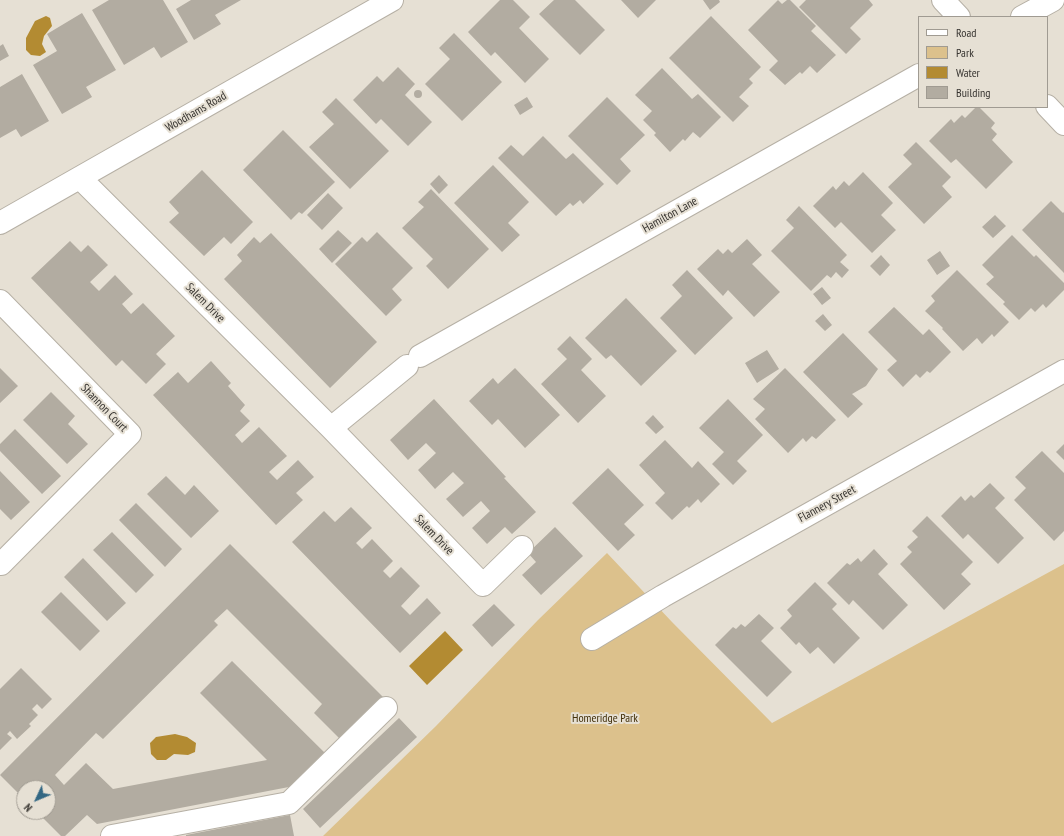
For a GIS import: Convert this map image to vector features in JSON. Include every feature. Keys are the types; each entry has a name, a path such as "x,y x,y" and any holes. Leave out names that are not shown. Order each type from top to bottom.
{"street":[{"name":"Woodhams Road","path":"0,223 392,0"},
{"path":"943,0 958,16"},
{"path":"1024,16 1053,0"},
{"name":"Hamilton Lane","path":"331,428 414,361 918,76"},
{"path":"1048,107 1064,124"},
{"name":"Salem Drive","path":"80,178 331,428 483,586 522,547"},
{"name":"Shannon Court","path":"0,301 130,434 1,564"},
{"name":"Flannery Street","path":"592,640 663,596 1064,371"},
{"path":"112,836 289,803 386,708"}],"green space":[{"name":"Homeridge Park","path":"607,553 672,622 772,723 1064,564 1064,836 323,836 436,726 538,620"}],"water":[{"path":"46,16 50,18 52,26 44,36 42,44 46,52 40,56 31,55 26,50 26,38 35,21"},
{"path":"445,631 463,650 427,685 409,666"},
{"path":"175,734 187,737 196,743 195,752 188,755 174,754 166,760 157,760 151,754 150,743 156,737"}],"building":[{"path":"109,0 163,0 188,42 161,58 154,47 124,65 92,10"},
{"path":"191,0 241,0 215,15 221,24 194,40 176,9"},
{"path":"500,0 513,0 530,17 519,28 549,59 525,83 495,52 491,56 468,32"},
{"path":"554,0 575,0 605,30 580,55 539,14"},
{"path":"621,0 656,0 638,18"},
{"path":"703,0 719,0 720,2 710,10"},
{"path":"778,0 782,4 787,0 790,0 816,26 811,31 836,55 817,73 810,66 802,74 800,72 785,85 769,70 778,61 748,30"},
{"path":"806,0 869,0 873,5 850,28 861,39 846,54 799,7"},
{"path":"82,13 116,70 86,87 92,97 62,114 33,65 57,51 47,34"},
{"path":"711,16 761,67 749,79 753,83 739,97 749,106 733,122 669,58"},
{"path":"454,33 502,82 462,121 425,84 450,59 439,48"},
{"path":"3,44 9,56 0,61 0,46"},
{"path":"398,67 415,84 405,95 432,122 408,146 381,119 376,124 353,100 377,76 383,82"},
{"path":"662,68 692,99 698,94 721,117 700,138 693,132 685,141 683,139 670,152 654,135 656,133 643,120 652,111 635,95"},
{"path":"22,74 49,121 21,137 16,129 0,138 0,87"},
{"path":"418,90 421,91 421,97 418,98 415,97 414,94 415,91"},
{"path":"527,97 533,107 520,115 514,105"},
{"path":"607,97 645,135 620,159 631,171 617,185 568,136"},
{"path":"336,98 389,151 350,189 309,147 334,124 322,112"},
{"path":"975,108 980,108 995,123 991,128 997,134 992,140 1013,162 986,189 956,159 951,163 929,141 951,119 954,123 962,115 965,118"},
{"path":"283,130 335,182 302,214 299,212 291,220 243,170"},
{"path":"543,136 566,159 573,153 604,184 583,204 580,200 573,206 570,203 556,216 498,158 511,145 523,156"},
{"path":"916,142 951,177 942,186 952,197 924,224 888,187 912,164 903,155"},
{"path":"493,165 529,202 508,223 520,235 502,252 454,203"},
{"path":"202,170 253,222 231,244 224,237 204,256 169,222 179,213 169,202"},
{"path":"863,172 893,203 881,215 896,230 872,253 841,222 835,228 813,206 833,186 836,190 844,181 849,186"},
{"path":"439,175 448,185 439,194 430,184"},
{"path":"431,189 489,249 448,289 426,266 433,259 402,228 424,207 418,202"},
{"path":"328,193 343,208 322,230 307,215"},
{"path":"1051,201 1063,213 1064,212 1064,273 1022,230"},
{"path":"799,206 847,255 840,262 849,270 842,278 836,272 831,278 827,275 811,291 771,251 794,228 786,220"},
{"path":"995,215 1006,226 993,238 982,227"},
{"path":"338,230 352,243 332,263 319,249"},
{"path":"377,232 413,268 392,289 402,300 386,316 335,264 362,237 367,242"},
{"path":"271,233 377,342 330,388 224,279 242,261 237,255 254,237 260,243"},
{"path":"1012,235 1034,257 1036,255 1064,283 1064,290 1046,308 1043,304 1035,312 1031,308 1019,320 1003,304 1005,302 986,284 994,277 982,265"},
{"path":"747,239 762,255 752,264 780,292 754,317 728,290 723,296 697,269 718,249 723,254 728,249 732,253"},
{"path":"70,241 81,252 88,245 108,265 90,282 99,291 115,275 133,294 122,304 131,314 143,303 175,336 156,354 166,364 146,384 122,360 116,366 31,278"},
{"path":"940,251 950,266 937,275 927,260"},
{"path":"881,255 890,265 880,276 870,266"},
{"path":"687,270 733,318 695,355 660,318 682,296 672,285"},
{"path":"957,270 1009,322 994,337 992,334 982,344 977,338 963,351 942,329 943,328 925,311 935,301 931,296"},
{"path":"822,287 831,298 822,305 813,294"},
{"path":"626,298 677,351 641,386 611,355 606,359 585,338"},
{"path":"894,307 923,335 929,329 951,352 930,373 927,371 920,378 916,374 903,387 887,370 897,361 868,332"},
{"path":"823,314 832,325 825,331 815,321"},
{"path":"843,333 878,369 866,386 852,394 863,404 848,418 803,372"},
{"path":"570,336 592,359 581,370 606,396 578,423 541,384 567,359 557,349"},
{"path":"767,350 779,369 757,383 745,363"},
{"path":"211,361 231,383 228,386 245,405 240,411 250,421 235,435 242,443 259,427 287,456 269,472 277,480 298,460 314,477 296,493 303,500 276,525 153,395 178,372 188,383"},
{"path":"0,368 18,386 0,403"},
{"path":"515,368 560,415 525,448 498,419 492,425 469,401 493,378 498,384"},
{"path":"785,368 836,420 816,439 812,436 806,442 803,438 788,453 755,419 765,409 753,399"},
{"path":"51,392 75,416 68,424 88,444 67,464 23,420"},
{"path":"434,399 536,512 512,534 505,527 487,544 472,528 490,511 481,501 463,517 446,499 464,483 453,472 435,489 418,470 436,453 426,443 408,460 390,440"},
{"path":"728,399 763,435 737,461 747,471 733,485 712,464 724,452 699,428"},
{"path":"653,415 664,427 656,434 645,423"},
{"path":"15,429 61,476 42,494 0,451 0,444"},
{"path":"665,440 692,468 698,461 720,484 701,503 698,499 689,508 687,506 672,520 655,503 665,493 639,465"},
{"path":"1064,444 1064,460 1056,452"},
{"path":"1042,451 1064,473 1064,531 1054,541 1014,500 1026,488 1015,477"},
{"path":"608,468 644,505 624,524 635,535 618,551 572,503"},
{"path":"0,471 30,502 11,520 0,509"},
{"path":"166,476 185,495 194,485 219,511 191,538 147,494"},
{"path":"990,483 1005,498 995,508 1024,538 998,564 968,534 963,539 941,516 961,496 965,501 971,495 974,498"},
{"path":"136,503 182,549 165,567 119,520"},
{"path":"351,507 372,528 356,543 362,549 372,539 393,561 383,571 390,578 401,567 420,586 401,606 410,615 427,598 441,613 400,653 292,542 324,511 335,522"},
{"path":"927,516 973,562 961,574 971,584 944,610 900,564 912,552 907,547 918,537 912,531"},
{"path":"555,527 583,556 541,595 522,575 536,562 528,553"},
{"path":"112,532 154,575 136,593 93,550"},
{"path":"230,544 384,698 341,740 314,713 322,704 227,609 214,621 218,625 103,739 96,733 55,775 64,785 86,763 113,789 267,760 200,693 232,661 326,754 294,786 97,824 87,815 65,836 61,836 45,820 56,820 56,780 16,780 16,791 0,775"},
{"path":"874,549 888,564 878,574 908,605 883,630 853,600 849,605 827,583 847,563 850,565 858,558 861,562"},
{"path":"83,558 126,603 107,621 64,577"},
{"path":"815,582 837,604 832,609 860,638 834,664 818,647 810,654 799,642 796,645 780,628 792,616 787,610"},
{"path":"61,592 100,631 80,651 41,612"},
{"path":"494,604 515,625 492,647 472,625"},
{"path":"759,614 774,628 761,641 792,672 767,697 715,645 733,627 736,629 741,624 745,627"},
{"path":"21,668 52,699 42,709 37,704 32,709 38,715 29,724 31,726 17,739 10,731 7,734 12,738 0,750 0,689"},
{"path":"399,718 417,737 320,828 303,809"},
{"path":"290,815 294,836 186,836 186,835"}]}
